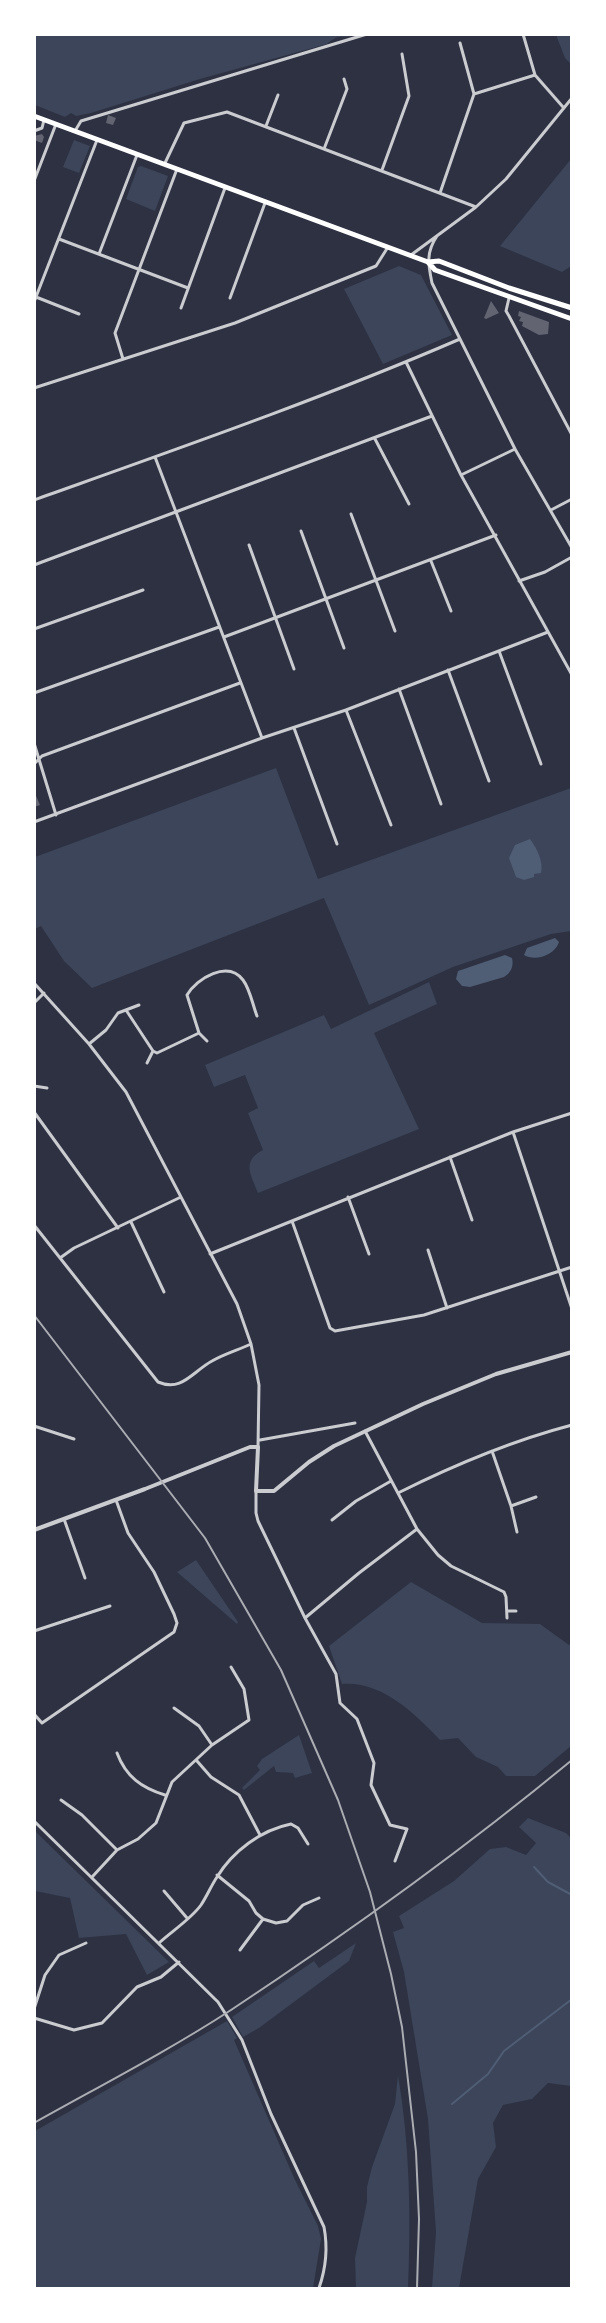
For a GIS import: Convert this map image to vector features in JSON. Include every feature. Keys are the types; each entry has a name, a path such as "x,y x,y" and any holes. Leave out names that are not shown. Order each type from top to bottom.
{"highway":[{"path":"34,116 411,256 428,262 439,261 509,288 572,308"},
{"path":"428,262 435,270 572,320"}],"street":[{"path":"75,132 81,121 367,34"},
{"path":"522,34 535,75 564,108"},
{"path":"440,193 474,94 460,43"},
{"path":"382,170 409,96 402,54"},
{"path":"474,94 535,75"},
{"path":"324,149 347,89 344,80"},
{"path":"266,126 278,96"},
{"path":"411,256 476,207 506,179 572,98"},
{"path":"165,165 179,129 184,123 227,112 476,207"},
{"path":"34,131 42,128 45,120"},
{"path":"34,181 56,124"},
{"path":"79,314 35,300 97,140"},
{"path":"99,254 137,155"},
{"path":"123,359 115,333 177,170"},
{"path":"181,308 225,188"},
{"path":"230,298 265,203"},
{"path":"438,236 431,246 428,262 432,283 515,449 572,548"},
{"path":"59,239 188,288"},
{"path":"34,387 235,323 376,266 388,247"},
{"path":"509,298 506,311 572,435"},
{"path":"34,500 155,457 406,362 460,339"},
{"path":"406,362 461,475 572,675"},
{"path":"34,565 432,416"},
{"path":"375,438 409,504"},
{"path":"461,475 515,449"},
{"path":"155,457 262,738"},
{"path":"551,510 572,499"},
{"path":"351,514 395,631"},
{"path":"301,531 345,648"},
{"path":"224,637 495,535"},
{"path":"249,545 294,669"},
{"path":"519,581 545,572 572,557"},
{"path":"431,561 451,611"},
{"path":"34,629 143,590"},
{"path":"34,693 219,627"},
{"path":"34,822 262,738 346,710 548,632"},
{"path":"499,651 541,764"},
{"path":"448,670 489,781"},
{"path":"34,764 42,756 240,683"},
{"path":"399,689 441,804"},
{"path":"346,710 391,825"},
{"path":"294,728 337,844"},
{"path":"34,743 56,815"},
{"path":"207,1041 199,1033 188,995 202,978 216,973 232,972 243,980 257,1016"},
{"path":"34,983 90,1044 126,1092 237,1304 251,1344 259,1384 260,1440 256,1517 305,1618 336,1674 339,1703 357,1719 374,1763 371,1785 390,1825 407,1829 395,1861"},
{"path":"34,1003 44,993"},
{"path":"90,1044 106,1030 118,1013 139,1005"},
{"path":"126,1010 153,1051 157,1053 199,1033"},
{"path":"147,1063 153,1051"},
{"path":"34,1086 47,1088"},
{"path":"34,1112 118,1228"},
{"path":"210,1254 513,1132 572,1113"},
{"path":"513,1132 572,1309"},
{"path":"450,1157 472,1220"},
{"path":"60,1258 71,1250 181,1197"},
{"path":"348,1197 369,1254"},
{"path":"291,1221 330,1328 335,1331 424,1315 572,1267"},
{"path":"130,1222 164,1292"},
{"path":"34,1225 158,1382 174,1386 180,1384 211,1361 251,1344"},
{"path":"428,1250 447,1308"},
{"path":"256,1491 274,1491 309,1462 365,1431 496,1374 572,1352"},
{"path":"260,1440 355,1423"},
{"path":"398,1493 447,1469 492,1451 572,1425"},
{"path":"34,1426 74,1439"},
{"path":"365,1431 417,1529 438,1555 451,1566 504,1592 507,1618"},
{"path":"34,1530 146,1489 250,1447 258,1447"},
{"path":"492,1451 511,1506 517,1532"},
{"path":"332,1520 356,1501 392,1481"},
{"path":"511,1506 536,1497"},
{"path":"34,1714 42,1723 174,1632 177,1623 174,1614 154,1572 128,1533 116,1500"},
{"path":"64,1519 84,1578"},
{"path":"305,1618 417,1529"},
{"path":"34,1631 110,1606"},
{"path":"507,1611 516,1611"},
{"path":"93,1876 117,1850 138,1839 156,1823 171,1782 212,1745 249,1720 244,1689 231,1667"},
{"path":"174,1708 199,1726 212,1745"},
{"path":"117,1753 128,1774 138,1784 166,1795"},
{"path":"196,1761 211,1777 239,1795 260,1835"},
{"path":"62,1800 82,1815 117,1850"},
{"path":"34,1821 93,1876 218,2002 242,2040 271,2114 324,2227 327,2241 326,2258 320,2289"},
{"path":"159,1943 200,1907 217,1875 240,1850 260,1835 277,1827 291,1824 298,1828 308,1844"},
{"path":"217,1875 249,1901 255,1913 263,1919 276,1923 287,1921 303,1905 319,1898"},
{"path":"164,1891 187,1918"},
{"path":"240,1950 263,1919"},
{"path":"34,2008 45,1975 59,1955 86,1943"},
{"path":"34,2018 74,2030 102,2023 137,1987 161,1977 179,1962"}],"shaded area":[{"path":"34,35 355,35 339,37 327,44 200,79 91,113 76,116 71,113 65,117 35,105"},
{"path":"556,35 571,35 571,64 565,58"},
{"path":"74,140 90,146 79,173 63,167"},
{"path":"571,159 571,266 562,272 500,246"},
{"path":"141,166 168,176 155,211 126,199 138,167"},
{"path":"399,266 421,275 452,335 383,364 344,289"},
{"path":"276,768 318,879 571,788 571,931 551,934 453,967 369,1005 324,898 92,988 64,961 41,926 35,929 35,857"},
{"path":"530,839 539,856 542,869 541,873 524,880 516,877 509,858 515,845"},
{"path":"555,938 559,942 549,954 534,958 524,955 527,948"},
{"path":"505,955 512,958 513,964 504,977 470,987 462,986 456,979 458,971"},
{"path":"429,982 437,1004 374,1033 419,1129 258,1193 250,1164 256,1154 263,1150 248,1113 258,1108 245,1075 214,1087 205,1065 324,1015 331,1029"},
{"path":"196,1560 238,1622 237,1624 177,1572"},
{"path":"411,1582 482,1623 540,1624 569,1645 571,1644 571,1746 535,1776 506,1776 498,1767 476,1757 458,1738 440,1740 419,1719 384,1693 357,1684 342,1684 329,1646"},
{"path":"299,1735 312,1773 295,1778 293,1773 276,1772 274,1766 244,1790 242,1788 260,1770 257,1766 262,1759"},
{"path":"528,1818 566,1833 571,1838 571,2086 548,2083 532,2099 503,2105 493,2123 496,2147 478,2179 459,2288 432,2288 436,2232 428,2119 404,1972 393,1932 404,1928 399,1916 454,1881 490,1849 506,1847 526,1855 536,1843 519,1827"},
{"path":"35,1831 169,1962 147,1975 126,1934 79,1938 70,1898 35,1891"},
{"path":"356,1943 349,1961 259,2028 243,2037 232,2017 314,1961 319,1968"},
{"path":"227,2021 237,2038 234,2040 295,2180 318,2226 321,2239 313,2288 35,2288 35,2131"},
{"path":"398,2075 409,2181 408,2288 356,2288 355,2258 367,2202 367,2187 395,2104"}],"building":[{"path":"108,115 116,118 113,125 106,123"},
{"path":"42,134 44,137 42,143 34,140 34,136"},
{"path":"491,301 499,313 486,319 484,318"},
{"path":"519,311 549,322 548,334 539,335 522,326 523,322 519,321 521,317 518,316"},
{"path":"34,791 40,805 34,807"}],"waterway":[{"path":"534,1867 548,1882 572,1895"},
{"path":"452,2104 488,2074 504,2051 572,1999"}],"railway":[{"path":"34,1315 205,1538 281,1670 338,1800 370,1892 402,2027 416,2152 419,2219 417,2288"},
{"path":"34,2123 183,2040 275,1981 447,1858 572,1760"}]}
